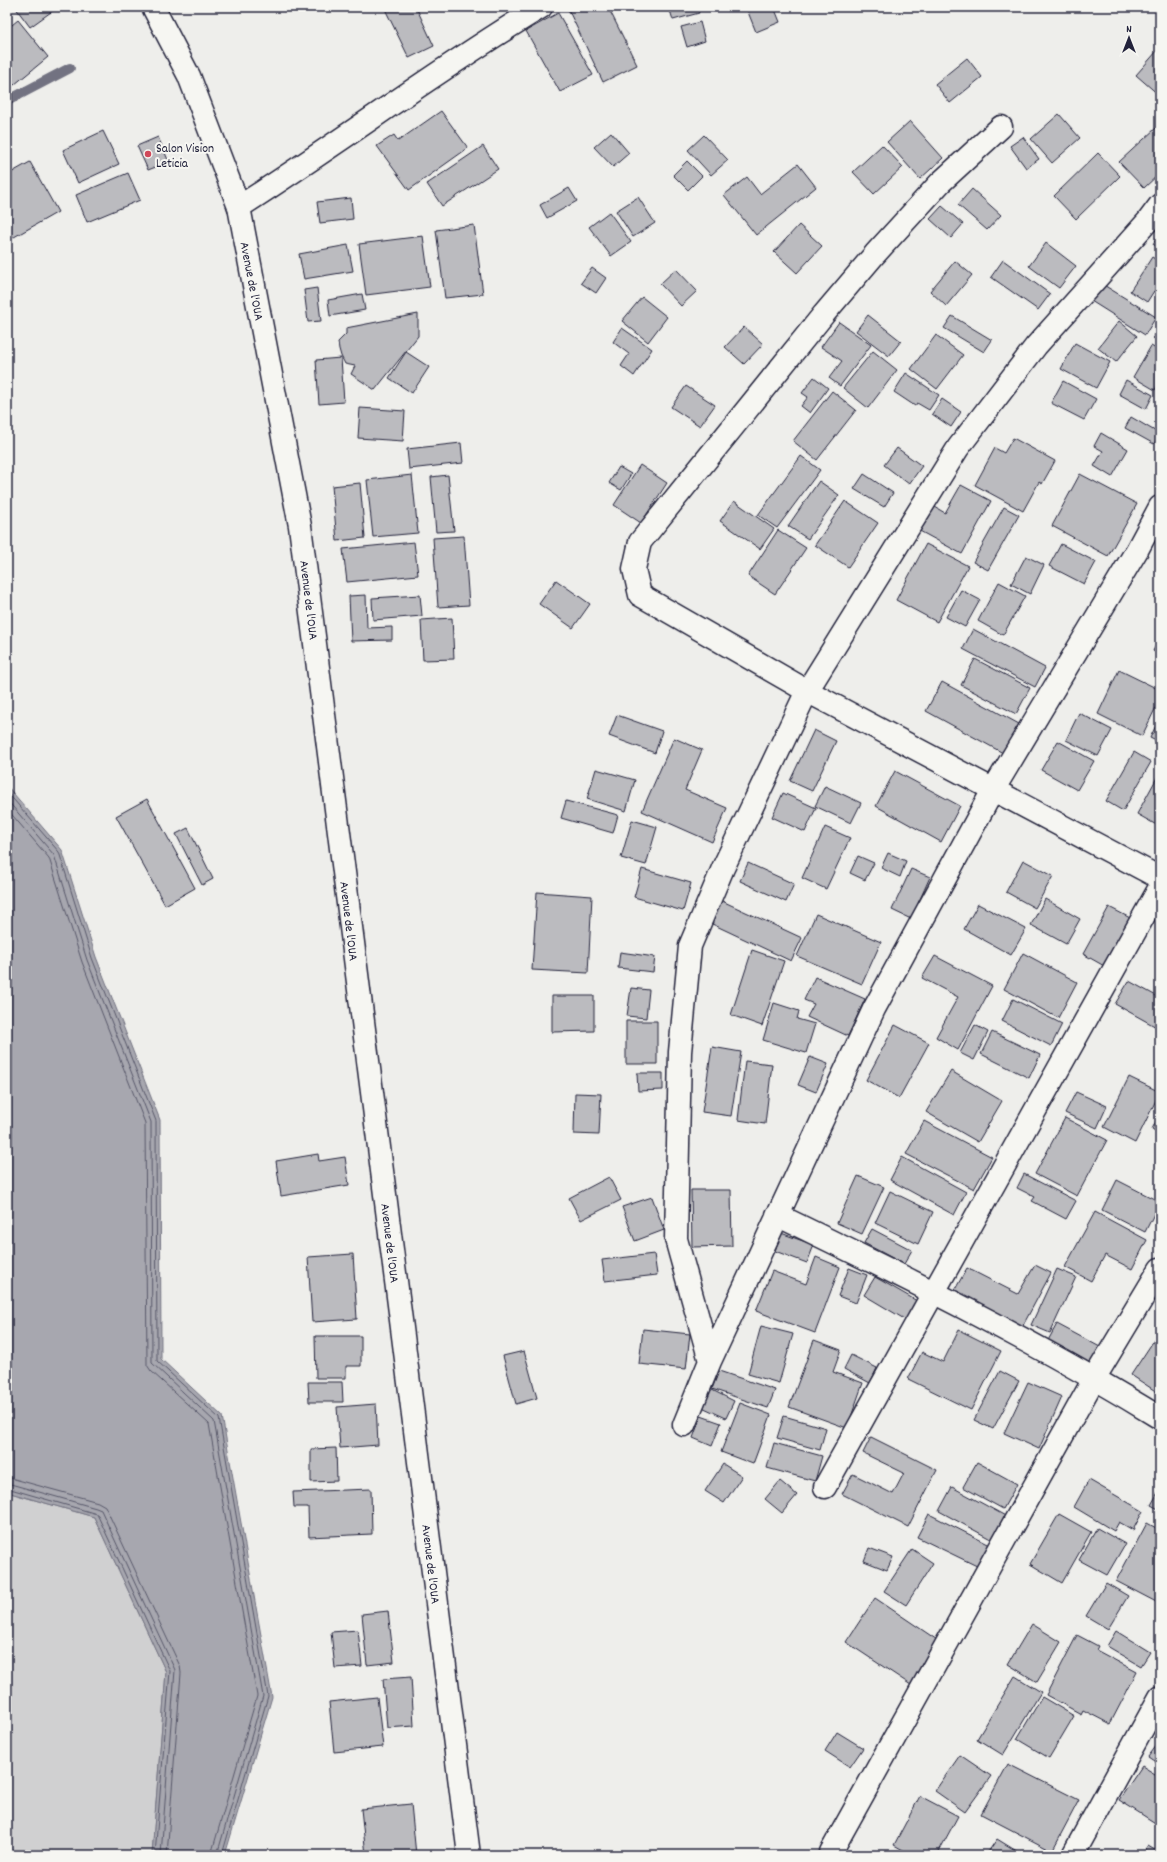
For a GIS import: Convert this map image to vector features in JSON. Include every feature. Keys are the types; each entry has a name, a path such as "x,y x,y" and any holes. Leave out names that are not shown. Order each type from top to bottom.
{"street":[{"name":"Avenue de l'OUA","path":"153,7 189,76 239,207 300,526 469,1855"},
{"path":"239,207 314,160 489,39 541,7"},
{"path":"1001,127 940,183 824,314 640,542 634,569 640,595 807,691 1160,878"},
{"path":"710,1361 676,1239 680,1052 690,946 723,868 807,691 958,448 1036,346 1148,221 1160,205"},
{"path":"684,1425 710,1361 874,1009 993,790 1137,550 1160,507"},
{"path":"825,1487 1160,887"},
{"path":"777,1215 934,1292 1095,1377 1160,1418"},
{"path":"831,1852 1095,1377 1160,1269"},
{"path":"1073,1855 1160,1697"}],"shaded area":[{"path":"7,1492 94,1517 166,1672 152,1855 7,1855"}],"water":[{"path":"7,786 62,850 96,957 160,1120 161,1359 222,1416 272,1697 225,1855 152,1855 166,1672 94,1517 7,1492"}],"building":[{"path":"15,7 58,7 30,27"},
{"path":"384,7 416,7 434,46 409,58"},
{"path":"567,7 608,7 637,65 603,82"},
{"path":"669,7 697,7 699,13 673,20"},
{"path":"746,7 774,7 780,22 756,32"},
{"path":"558,13 593,75 560,92 526,31"},
{"path":"18,20 48,57 9,89 7,87 7,29"},
{"path":"700,22 705,41 687,47 681,27"},
{"path":"1157,51 1160,54 1160,96 1136,75"},
{"path":"967,58 982,77 950,103 935,84"},
{"path":"441,111 468,148 409,190 377,146 394,135 398,141"},
{"path":"1059,114 1080,138 1052,163 1031,139"},
{"path":"910,121 943,158 920,179 887,142"},
{"path":"1156,128 1160,131 1160,173 1144,188 1119,162"},
{"path":"103,131 119,164 78,183 63,150"},
{"path":"611,132 629,153 613,167 594,147"},
{"path":"704,135 728,160 711,175 688,150"},
{"path":"158,137 169,162 148,170 137,146"},
{"path":"1023,137 1039,159 1026,168 1010,146"},
{"path":"882,145 903,167 874,194 853,172"},
{"path":"483,146 498,169 442,206 427,184"},
{"path":"1098,153 1120,176 1076,219 1054,196"},
{"path":"687,161 702,176 688,190 673,175"},
{"path":"30,162 58,212 7,241 7,175"},
{"path":"798,164 816,187 756,235 724,195 747,177 760,194"},
{"path":"128,173 140,200 87,222 76,195"},
{"path":"569,188 577,201 547,218 540,205"},
{"path":"972,189 1001,215 987,230 958,205"},
{"path":"638,197 655,223 633,237 616,211"},
{"path":"351,198 353,219 320,223 317,202"},
{"path":"942,206 963,224 951,238 930,219"},
{"path":"609,212 631,242 611,256 589,227"},
{"path":"474,225 483,294 445,298 436,230"},
{"path":"799,225 822,246 797,273 774,252"},
{"path":"1160,232 1160,249 1153,244"},
{"path":"423,236 430,287 366,295 359,244"},
{"path":"1046,243 1076,266 1059,288 1029,266"},
{"path":"348,245 353,271 304,279 299,254"},
{"path":"1152,257 1160,262 1160,295 1154,291 1147,302 1130,291"},
{"path":"1003,260 1050,294 1038,310 991,277"},
{"path":"955,261 972,275 946,306 930,291"},
{"path":"592,268 606,278 596,293 581,283"},
{"path":"676,269 697,291 681,306 660,284"},
{"path":"1102,284 1156,317 1145,335 1091,301"},
{"path":"317,288 321,321 308,322 304,290"},
{"path":"362,294 365,310 330,316 328,300"},
{"path":"642,297 667,317 648,342 622,321"},
{"path":"418,314 418,336 375,390 351,374 355,366 345,364 341,356 338,342 346,334 346,328"},
{"path":"868,315 901,341 889,356 856,331"},
{"path":"952,316 992,340 984,352 944,328"},
{"path":"1119,321 1137,336 1116,362 1098,348"},
{"path":"839,322 871,345 840,386 829,378 842,361 821,347"},
{"path":"744,327 763,344 744,364 725,347"},
{"path":"1160,327 1160,342 1153,338"},
{"path":"622,328 652,349 634,376 621,366 629,354 613,342"},
{"path":"936,335 963,355 937,389 911,369"},
{"path":"1075,343 1110,362 1096,388 1061,369"},
{"path":"1151,346 1160,351 1160,381 1155,390 1133,377"},
{"path":"873,351 897,370 868,408 843,388"},
{"path":"406,352 429,367 412,393 389,378"},
{"path":"341,358 344,402 319,404 316,360"},
{"path":"906,373 939,395 929,410 917,403 915,406 894,392"},
{"path":"814,377 828,388 810,413 801,406 808,397 802,393"},
{"path":"1126,380 1153,395 1146,409 1119,394"},
{"path":"1063,381 1096,399 1084,420 1051,403"},
{"path":"686,386 715,405 700,426 671,407"},
{"path":"832,391 856,410 817,460 793,441"},
{"path":"942,399 961,412 951,427 932,414"},
{"path":"360,408 405,411 403,441 358,438"},
{"path":"1131,417 1160,434 1154,444 1125,428"},
{"path":"1101,433 1128,449 1112,477 1094,466 1103,451 1094,446"},
{"path":"1013,438 1055,461 1042,484 1039,482 1023,511 975,485 995,448 1004,453"},
{"path":"461,443 463,463 409,469 407,449"},
{"path":"897,448 922,466 909,484 884,465"},
{"path":"801,456 820,470 777,528 758,515"},
{"path":"640,465 667,483 641,523 614,505"},
{"path":"619,467 631,474 621,490 609,483"},
{"path":"864,474 893,493 884,507 854,489"},
{"path":"1080,474 1137,504 1108,556 1052,526"},
{"path":"412,475 418,533 373,537 367,480"},
{"path":"448,475 454,531 436,532 431,477"},
{"path":"819,481 839,495 808,539 788,526"},
{"path":"360,483 365,538 337,541 332,486"},
{"path":"961,485 991,501 962,554 916,529 930,504 945,513"},
{"path":"734,501 774,529 760,549 720,521"},
{"path":"845,501 878,523 848,567 815,545"},
{"path":"1004,507 1019,515 988,570 973,562"},
{"path":"778,530 806,548 775,594 748,576"},
{"path":"464,536 469,605 438,607 433,538"},
{"path":"414,542 418,575 347,582 343,549"},
{"path":"926,544 968,566 937,622 896,600"},
{"path":"1061,544 1096,562 1084,584 1049,566"},
{"path":"1026,556 1044,565 1030,594 1011,584"},
{"path":"556,580 590,604 573,628 539,604"},
{"path":"999,582 1025,596 1003,635 978,621"},
{"path":"961,590 980,600 965,627 946,617"},
{"path":"366,595 367,628 392,627 392,640 351,641 349,596"},
{"path":"420,595 422,616 373,620 372,598"},
{"path":"452,618 454,659 423,660 421,620"},
{"path":"973,629 1045,668 1035,687 963,649"},
{"path":"1160,637 1160,655 1153,651"},
{"path":"975,659 1030,688 1016,714 961,685"},
{"path":"1119,670 1160,690 1160,699 1142,736 1098,714"},
{"path":"942,682 1019,724 1003,753 926,711"},
{"path":"1079,713 1112,730 1098,756 1066,740"},
{"path":"617,715 662,731 655,753 609,736"},
{"path":"1160,717 1160,743 1150,738"},
{"path":"814,730 836,741 812,791 790,781"},
{"path":"674,738 702,750 685,790 727,808 712,842 642,811"},
{"path":"1058,741 1094,761 1077,790 1041,770"},
{"path":"1134,752 1151,762 1123,811 1106,801"},
{"path":"596,769 635,780 626,811 587,799"},
{"path":"895,771 960,806 941,842 876,806"},
{"path":"1160,772 1160,827 1137,814"},
{"path":"825,786 861,803 851,823 815,806"},
{"path":"783,793 816,808 805,832 772,817"},
{"path":"147,799 195,888 165,905 116,816"},
{"path":"566,801 618,815 613,833 561,818"},
{"path":"632,820 657,827 646,865 621,858"},
{"path":"825,827 850,838 826,889 802,878"},
{"path":"188,828 213,879 202,885 176,834"},
{"path":"888,853 906,861 900,877 881,868"},
{"path":"858,856 874,863 865,880 850,873"},
{"path":"1023,860 1053,876 1035,908 1006,892"},
{"path":"748,863 794,884 786,902 740,881"},
{"path":"642,869 691,883 683,911 634,897"},
{"path":"911,869 930,877 911,919 892,910"},
{"path":"537,892 592,896 588,973 532,970"},
{"path":"1045,899 1080,919 1066,944 1031,925"},
{"path":"720,900 802,938 791,961 710,923"},
{"path":"978,904 1026,929 1011,955 964,929"},
{"path":"1109,907 1132,919 1106,967 1083,954"},
{"path":"816,914 881,942 862,984 797,956"},
{"path":"752,950 784,961 762,1026 731,1015"},
{"path":"620,952 655,957 653,972 618,968"},
{"path":"1023,953 1077,982 1058,1018 1004,989"},
{"path":"935,956 992,986 958,1050 936,1037 958,997 922,978"},
{"path":"815,977 865,999 848,1036 807,1017 814,1004 804,1000"},
{"path":"1129,981 1160,998 1160,1029 1115,1004"},
{"path":"631,988 649,990 646,1018 627,1016"},
{"path":"552,996 594,996 594,1031 552,1032"},
{"path":"1013,999 1062,1024 1051,1046 1002,1021"},
{"path":"774,1003 799,1011 797,1019 815,1024 806,1053 763,1040"},
{"path":"626,1021 657,1021 657,1064 626,1064"},
{"path":"895,1025 929,1043 899,1098 866,1080"},
{"path":"975,1025 988,1032 974,1060 960,1053"},
{"path":"992,1032 1040,1055 1029,1078 981,1054"},
{"path":"712,1047 741,1052 731,1116 702,1112"},
{"path":"810,1057 828,1064 816,1092 798,1085"},
{"path":"745,1061 772,1064 765,1124 738,1120"},
{"path":"951,1071 1002,1101 978,1142 926,1112"},
{"path":"637,1073 663,1073 663,1090 638,1091"},
{"path":"1129,1077 1160,1092 1135,1143 1104,1127"},
{"path":"1076,1092 1107,1106 1097,1128 1065,1113"},
{"path":"575,1093 601,1094 599,1135 574,1134"},
{"path":"1160,1114 1160,1134 1152,1129"},
{"path":"1065,1118 1107,1140 1077,1196 1035,1174"},
{"path":"924,1121 992,1157 974,1189 906,1154"},
{"path":"318,1154 319,1161 345,1157 349,1185 281,1196 276,1161"},
{"path":"902,1157 966,1192 954,1215 890,1180"},
{"path":"1024,1174 1076,1201 1066,1219 1032,1201 1035,1197 1017,1188"},
{"path":"858,1176 884,1187 862,1234 837,1223"},
{"path":"609,1177 621,1200 581,1220 569,1198"},
{"path":"1117,1180 1160,1202 1145,1232 1102,1210"},
{"path":"691,1190 731,1190 732,1246 692,1247"},
{"path":"890,1191 933,1212 918,1244 875,1223"},
{"path":"652,1197 664,1230 635,1241 622,1207"},
{"path":"1095,1212 1147,1240 1132,1269 1105,1255 1091,1281 1065,1267"},
{"path":"872,1229 912,1250 904,1264 864,1243"},
{"path":"781,1233 814,1245 807,1263 775,1251"},
{"path":"353,1254 357,1319 312,1322 308,1257"},
{"path":"654,1254 657,1275 605,1281 602,1260"},
{"path":"816,1257 840,1267 815,1333 756,1311 772,1271 806,1284"},
{"path":"1035,1265 1051,1273 1020,1331 952,1295 967,1268 1018,1294"},
{"path":"849,1268 867,1275 856,1303 838,1296"},
{"path":"1057,1269 1076,1277 1050,1333 1031,1325"},
{"path":"875,1277 917,1301 906,1320 864,1295"},
{"path":"1057,1324 1100,1347 1088,1369 1045,1346"},
{"path":"761,1326 793,1334 779,1383 748,1374"},
{"path":"643,1329 690,1334 686,1369 639,1364"},
{"path":"959,1330 1001,1351 971,1410 908,1379 922,1352 943,1362"},
{"path":"1160,1331 1160,1394 1131,1375"},
{"path":"315,1336 361,1336 361,1366 346,1366 346,1378 316,1378"},
{"path":"814,1340 841,1350 833,1372 863,1383 847,1428 789,1407"},
{"path":"524,1351 537,1398 516,1404 503,1356"},
{"path":"851,1355 877,1368 870,1383 844,1369"},
{"path":"719,1371 775,1390 768,1408 712,1389"},
{"path":"1000,1371 1019,1381 993,1429 974,1420"},
{"path":"308,1382 342,1382 343,1402 309,1402"},
{"path":"1028,1382 1062,1397 1039,1449 1004,1433"},
{"path":"710,1389 734,1401 726,1418 702,1407"},
{"path":"740,1403 771,1415 753,1464 721,1452"},
{"path":"376,1404 378,1445 340,1448 337,1407"},
{"path":"701,1416 721,1423 712,1446 693,1438"},
{"path":"784,1416 826,1428 820,1450 777,1438"},
{"path":"871,1437 937,1470 908,1527 842,1494 853,1474 893,1494 904,1473 863,1453"},
{"path":"774,1443 822,1456 815,1481 767,1468"},
{"path":"336,1448 337,1481 311,1482 311,1449"},
{"path":"977,1462 1017,1484 1003,1509 963,1487"},
{"path":"723,1464 742,1476 724,1503 705,1491"},
{"path":"1089,1480 1143,1511 1133,1530 1119,1522 1114,1531 1074,1507"},
{"path":"780,1481 797,1495 782,1513 765,1499"},
{"path":"952,1487 1011,1519 998,1543 939,1511"},
{"path":"371,1489 372,1534 309,1537 308,1507 294,1507 293,1492"},
{"path":"1160,1489 1160,1510 1151,1505"},
{"path":"929,1514 992,1546 981,1568 917,1537"},
{"path":"1059,1514 1091,1532 1062,1583 1030,1564"},
{"path":"1147,1523 1160,1530 1160,1604 1116,1581"},
{"path":"1097,1528 1125,1544 1107,1575 1079,1560"},
{"path":"869,1548 893,1557 887,1570 864,1561"},
{"path":"912,1549 933,1563 906,1605 884,1591"},
{"path":"1106,1583 1128,1596 1108,1629 1086,1616"},
{"path":"875,1598 955,1652 926,1695 846,1642"},
{"path":"388,1611 394,1662 367,1665 362,1614"},
{"path":"1032,1624 1061,1642 1037,1682 1008,1664"},
{"path":"358,1630 362,1666 335,1668 331,1632"},
{"path":"1116,1631 1150,1652 1141,1666 1107,1646"},
{"path":"1077,1635 1098,1646 1096,1650 1137,1672 1110,1724 1083,1710 1081,1714 1046,1695"},
{"path":"1015,1676 1041,1692 1003,1755 977,1739"},
{"path":"411,1677 414,1726 387,1728 383,1679"},
{"path":"377,1697 383,1747 334,1752 329,1702"},
{"path":"1042,1697 1074,1716 1049,1758 1017,1739"},
{"path":"837,1732 863,1748 850,1767 825,1751"},
{"path":"1160,1741 1160,1765 1148,1757"},
{"path":"960,1755 991,1776 965,1812 935,1791"},
{"path":"1008,1764 1079,1800 1052,1851 981,1814"},
{"path":"1142,1766 1160,1777 1160,1826 1119,1800"},
{"path":"920,1796 958,1816 937,1855 912,1855 894,1845"},
{"path":"411,1804 416,1855 366,1855 361,1809"},
{"path":"997,1839 1023,1855 986,1855"},
{"path":"1148,1846 1160,1853 1160,1855 1142,1855"}],"waterway":[{"path":"7,101 70,68"}],"place":[{"name":"Salon Vision Leticia","path":"148,154"}]}
